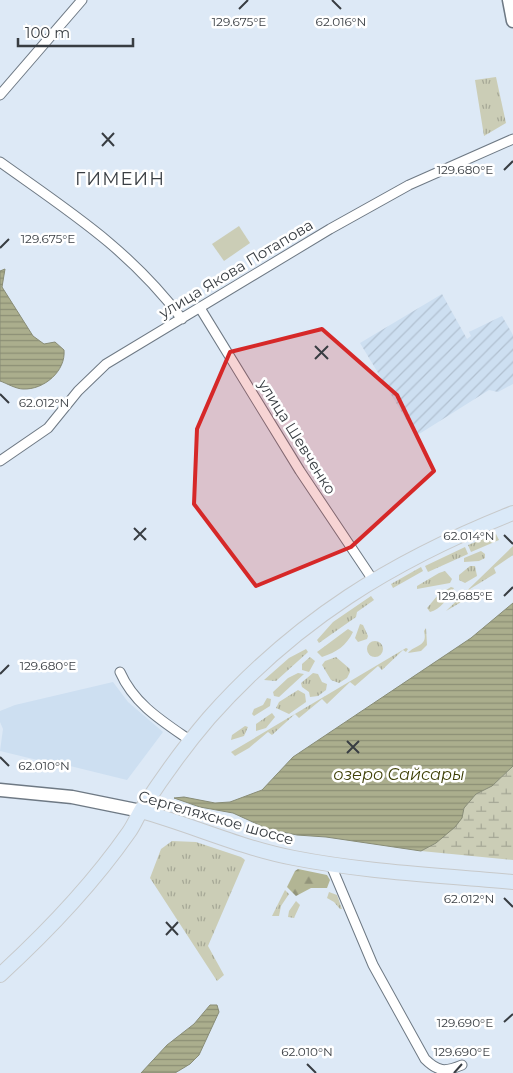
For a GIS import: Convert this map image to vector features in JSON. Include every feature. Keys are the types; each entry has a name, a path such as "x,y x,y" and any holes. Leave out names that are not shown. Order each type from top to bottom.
{"main road":[{"path":"509,0 513,21"},
{"path":"0,975 78,898 130,832 141,811 191,741 246,678 316,617 373,580 439,544 513,513"},
{"name":"Сергеляхское шоссе","path":"0,790 72,797 141,811 258,849 330,863 513,882"}],"street":[{"path":"0,95 82,0"},
{"name":"улица Якова Потапова","path":"0,461 48,428 78,391 106,364 330,229 401,190 513,139"},
{"path":"0,162 110,241 159,288 182,319"},
{"name":"улица Шевченко","path":"200,308 300,471 373,580"},
{"path":"120,672 126,686 143,706 191,741"},
{"path":"330,863 373,965 399,1016 425,1059 434,1068 449,1070 462,1065"}],"highlighted area":[{"path":"322,329 397,395 434,471 351,547 256,586 194,504 197,429 230,352"}],"shaded area":[{"path":"442,294 467,339 471,336 469,332 502,316 513,335 513,384 498,392 489,390 416,436 360,343"},
{"path":"113,682 128,702 163,732 127,780 0,751 3,729 0,722 0,711 15,705"}],"green space":[{"path":"496,77 506,123 484,136 475,80"},
{"path":"239,226 250,243 224,261 212,244"},
{"path":"496,534 499,540 471,552 468,545"},
{"path":"513,546 513,555 494,568 496,573 470,589 473,595 446,611"},
{"path":"465,547 468,554 428,572 425,566"},
{"path":"481,551 485,554 485,558 479,561 464,562 464,558"},
{"path":"470,566 475,566 477,576 465,583 459,580 459,575"},
{"path":"421,567 423,571 393,588 391,584"},
{"path":"445,571 452,579 450,583 417,589 417,586"},
{"path":"451,587 454,588 444,603 430,612 427,608 438,595"},
{"path":"371,596 374,600 357,612 356,617 319,643 317,640 333,622"},
{"path":"360,624 363,625 368,636 367,639 358,642 355,638"},
{"path":"426,628 427,645 421,651 408,653 423,643"},
{"path":"348,629 353,632 341,648 322,657 317,652"},
{"path":"375,641 381,643 383,649 381,655 375,657 369,655 367,649 369,643"},
{"path":"406,648 408,649 406,652 403,650 382,670 378,666 355,686 350,682 327,704 322,699 299,718 295,714 272,735 268,732 249,748 235,756 231,752"},
{"path":"306,649 308,652 276,681 264,680 289,658"},
{"path":"310,657 315,661 309,672 302,670 302,664"},
{"path":"336,657 350,669 347,678 339,683 331,680 322,665 325,661"},
{"path":"298,673 304,674 279,697 274,696 273,692 288,678"},
{"path":"313,673 318,674 322,682 327,684 326,690 318,696 310,697 309,692 302,687 301,683"},
{"path":"298,690 305,694 306,702 289,714 276,708 279,702"},
{"path":"267,698 271,699 270,706 254,716 252,714 254,709 263,705"},
{"path":"272,713 275,717 266,728 256,731 256,724"},
{"path":"245,726 248,727 244,736 231,740 232,735"},
{"path":"513,766 513,860 421,851 436,843 462,817 464,808 476,794 492,786"},
{"path":"172,841 196,842 245,860 208,946 224,975 217,981 150,878 161,849"},
{"path":"298,869 327,875 330,880 327,888 311,888 296,896 287,887 295,871"},
{"path":"285,890 289,894 281,906 279,916 272,916"},
{"path":"329,892 337,895 342,909 327,898"},
{"path":"296,901 300,905 294,918 288,917 289,911"}],"water":[{"path":"5,269 2,287 33,336 44,344 55,342 64,350 64,358 57,372 46,383 39,386 23,389 0,381 0,271"},
{"name":"озеро Сайсары","path":"513,603 513,766 492,786 476,794 464,808 462,818 455,827 436,843 421,851 326,837 297,835 268,829 233,813 200,807 174,798 184,797 215,803 230,802 262,790 293,757 471,638"},
{"path":"210,1005 217,1005 219,1012 199,1055 190,1064 175,1073 141,1073 167,1045 194,1024"}],"district":[{"name":"ГИМЕИН","path":"120,179"}]}
